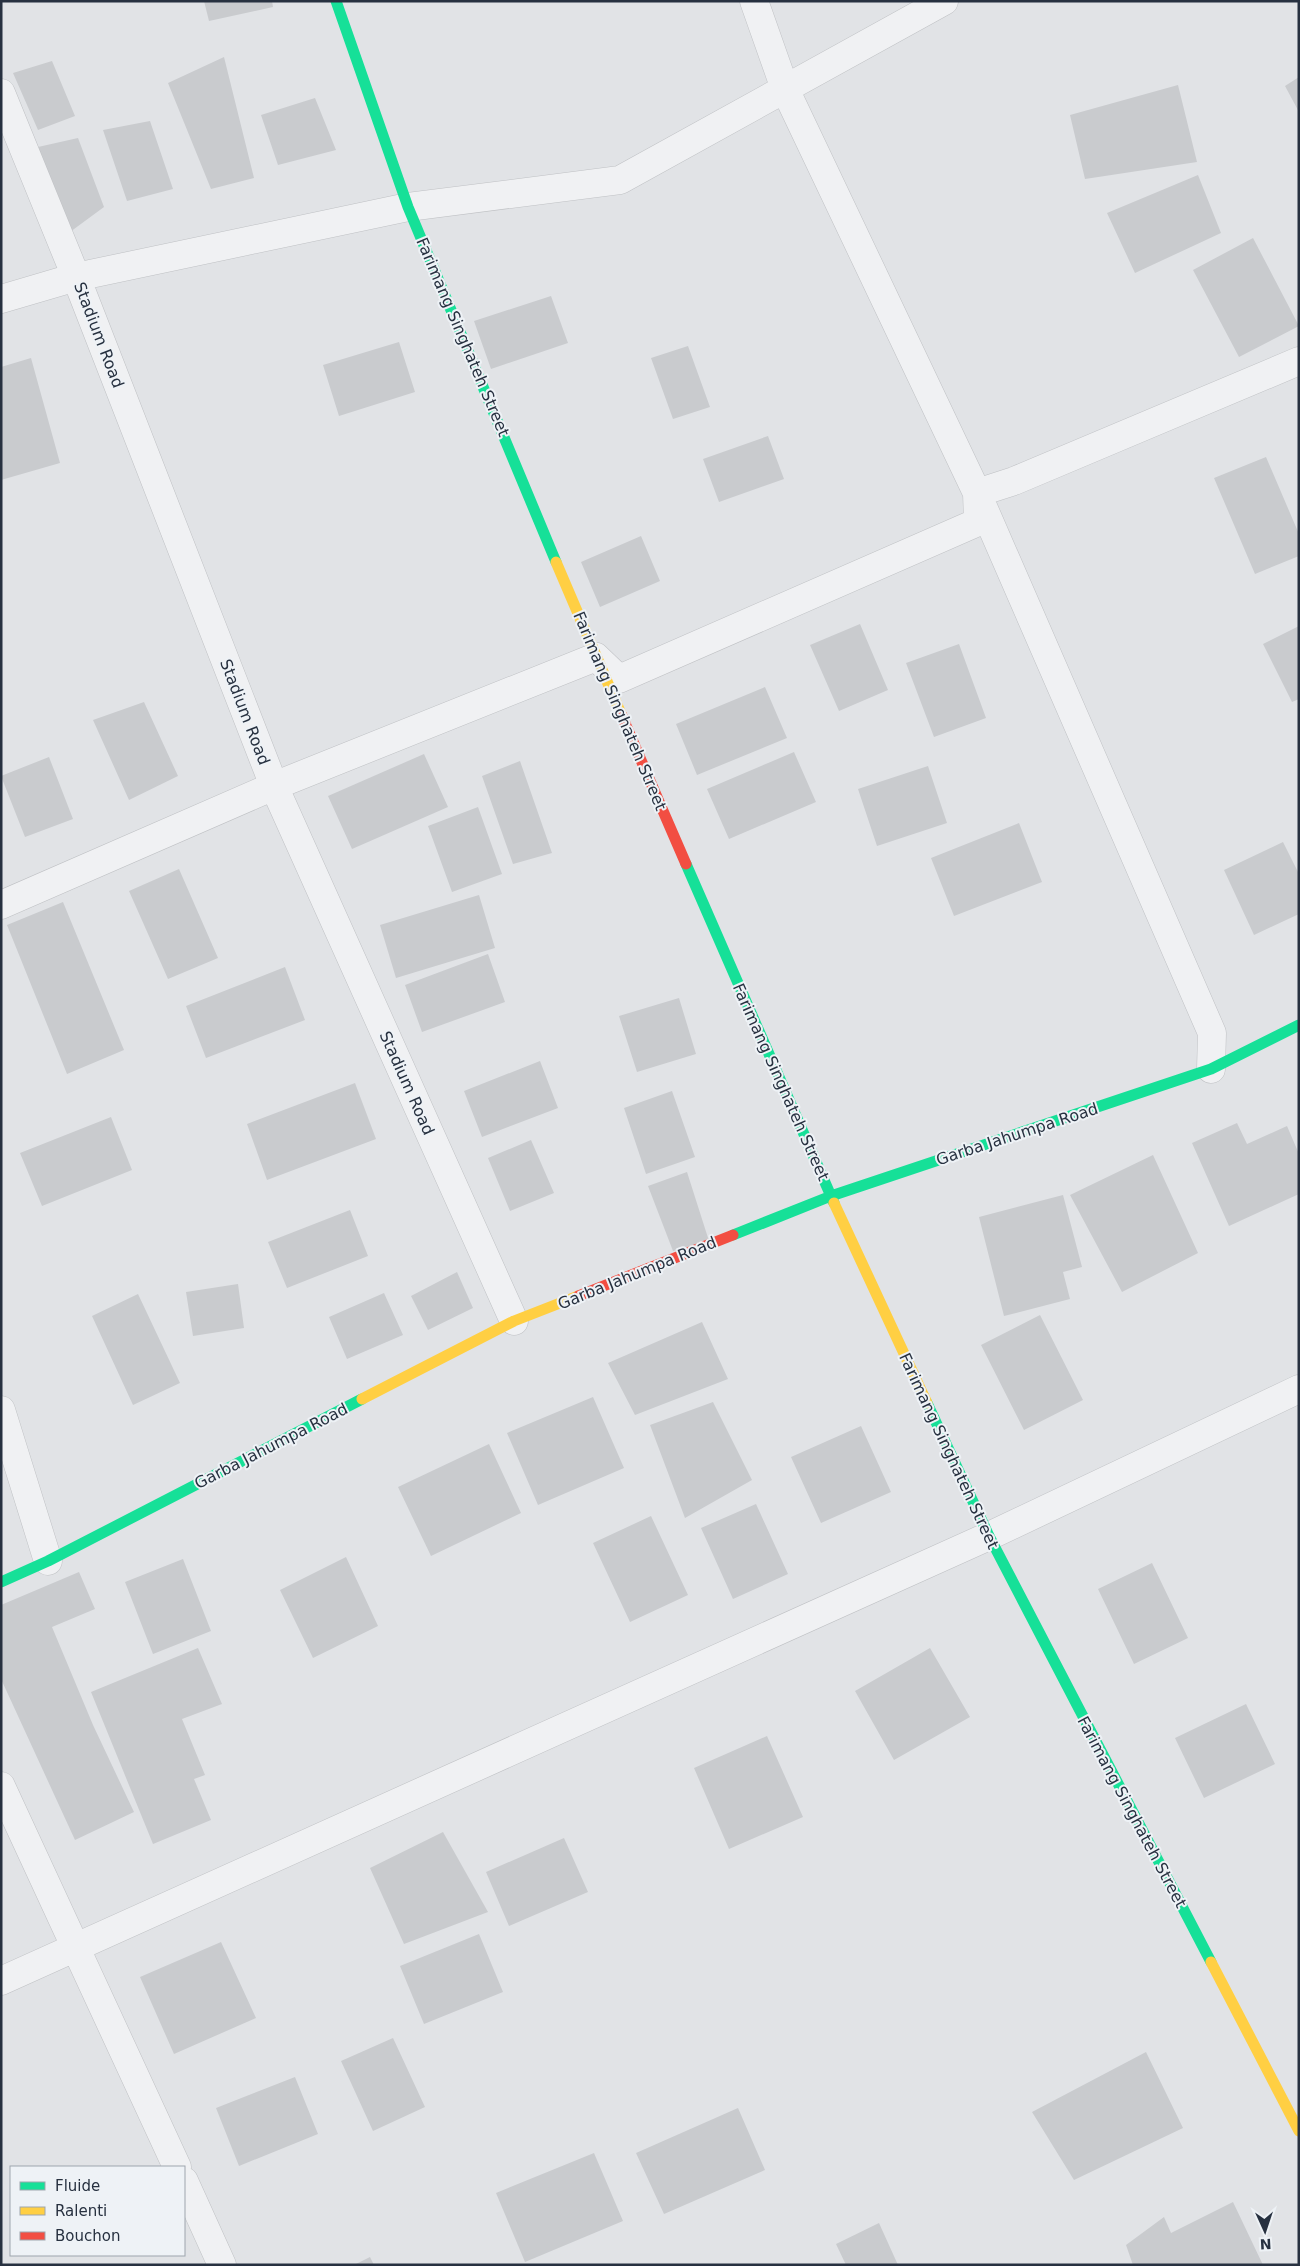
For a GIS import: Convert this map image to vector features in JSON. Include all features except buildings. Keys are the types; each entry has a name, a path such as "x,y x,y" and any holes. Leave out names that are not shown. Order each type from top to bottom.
{"street":[{"name":"Farimang Singhateh Street","path":"336,1 408,207 596,657 831,1196 988,1536 1299,2131"},
{"path":"754,1 785,89 977,493 1212,1033 1211,1069"},
{"path":"1,299 76,277 408,207 620,180 944,1"},
{"name":"Stadium Road","path":"1,93 76,277 274,786 514,1321"},
{"path":"977,493 1014,481 1299,361"},
{"path":"1,905 274,786 596,657 618,680 978,522 977,493"},
{"name":"Garba Jahumpa Road","path":"1,1582 48,1561 514,1321 831,1196 1211,1069 1299,1025"},
{"path":"1,1981 988,1536 1299,1389"},
{"path":"1,1410 48,1561"},
{"path":"1,1786 177,2166"},
{"path":"185,2184 222,2265"}],"traffic: fast":[{"path":"336,1 408,207 556,562"},
{"path":"686,864 834,1203"},
{"path":"733,1235 831,1196 1211,1069 1299,1025"},
{"path":"1,1582 48,1561 362,1399"},
{"path":"927,1403 989,1536 1211,1962"}],"traffic: slow":[{"path":"556,562 621,714"},
{"path":"834,1203 927,1403"},
{"path":"362,1399 514,1321 578,1296"},
{"path":"1211,1962 1299,2131"}],"traffic: jam":[{"path":"621,714 686,864"},
{"path":"578,1296 733,1235"}]}
